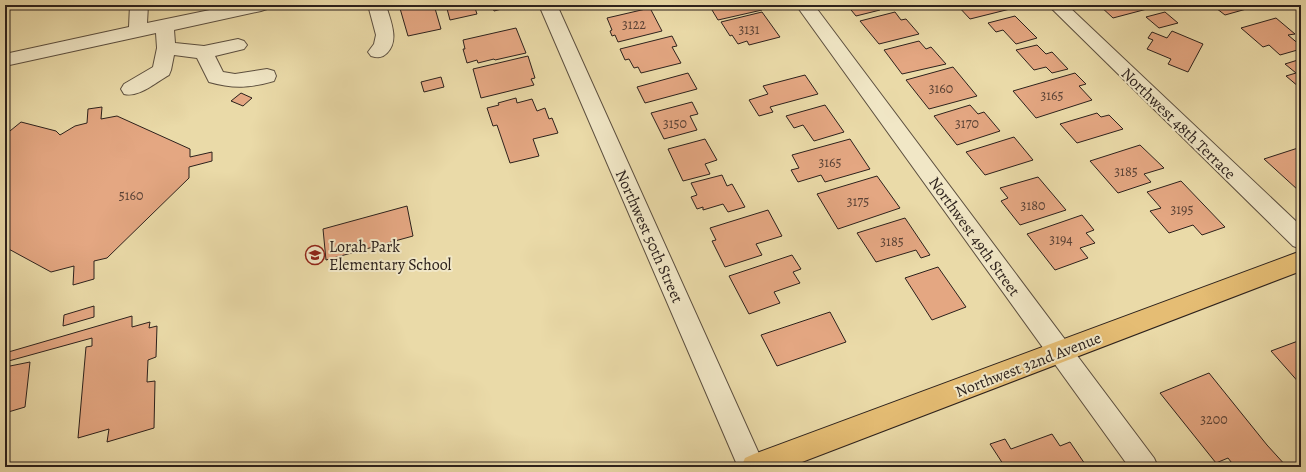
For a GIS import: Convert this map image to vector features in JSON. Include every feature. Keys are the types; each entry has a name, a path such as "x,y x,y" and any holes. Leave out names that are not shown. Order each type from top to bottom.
{"main road":[{"name":"Northwest 32nd Avenue","path":"753,467 1301,261"}],"street":[{"path":"138,31 139,5"},
{"path":"5,60 261,5"},
{"path":"377,5 385,35 384,46 377,52"},
{"name":"Northwest 50th Street","path":"548,5 753,467"},
{"name":"Northwest 49th Street","path":"805,5 1145,467"},
{"name":"Northwest 48th Terrace","path":"1057,5 1301,240"},
{"path":"132,89 162,70 166,48 165,25"},
{"path":"166,48 204,52 238,45"},
{"path":"204,52 216,77 235,81 267,76"}],"building":[{"path":"399,5 434,5 441,29 408,36"},
{"path":"446,5 474,5 477,14 450,20"},
{"path":"492,5 517,5 494,11"},
{"path":"709,5 759,5 762,10 718,20"},
{"path":"847,5 876,5 880,10 856,16"},
{"path":"957,5 1007,5 1010,9 970,19"},
{"path":"1099,5 1143,5 1147,9 1113,18"},
{"path":"1212,5 1256,5 1257,6 1225,15"},
{"path":"650,8 662,31 618,42 615,35 612,36 610,31 612,30 607,18"},
{"path":"762,12 780,37 749,45 747,41 738,44 732,35 730,36 721,22"},
{"path":"895,12 901,20 906,19 919,34 879,44 860,21"},
{"path":"1165,12 1178,23 1159,28 1146,17"},
{"path":"1015,16 1037,38 1016,44 1003,30 996,32 988,23"},
{"path":"1276,18 1295,34 1288,35 1301,46 1301,49 1280,55 1269,45 1263,47 1241,28"},
{"path":"516,28 526,53 478,63 477,60 467,63 463,49 465,49 463,40"},
{"path":"1172,31 1203,44 1188,72 1168,64 1171,59 1147,49 1153,40 1148,38 1152,32 1167,38"},
{"path":"672,36 677,46 672,47 681,63 641,73 638,67 634,68 629,59 625,60 620,49"},
{"path":"919,41 926,49 931,47 946,64 902,74 884,50"},
{"path":"1037,45 1046,54 1052,52 1068,69 1052,73 1046,67 1034,70 1016,50"},
{"path":"528,56 535,78 531,79 534,85 481,98 473,69"},
{"path":"1301,59 1301,86 1299,87 1286,76 1296,73 1285,64"},
{"path":"953,67 977,96 929,109 906,80"},
{"path":"688,73 697,89 645,103 637,87"},
{"path":"1075,73 1086,84 1079,86 1092,100 1036,118 1013,91"},
{"path":"805,75 818,94 770,107 773,112 759,116 749,100 768,94 763,86"},
{"path":"441,77 444,87 424,92 421,82"},
{"path":"241,93 252,98 243,106 231,101"},
{"path":"516,98 517,103 532,99 537,111 545,108 549,119 552,118 558,133 533,139 539,156 510,163 497,125 493,126 487,108"},
{"path":"692,102 698,114 690,116 697,130 664,139 651,113"},
{"path":"825,105 844,132 814,141 803,125 794,128 786,116"},
{"path":"970,105 978,114 984,112 1000,131 957,145 934,116"},
{"path":"102,107 101,119 117,116 190,149 190,157 212,152 212,161 189,167 189,178 107,258 94,261 94,279 73,285 74,266 51,272 5,247 5,135 21,122 56,131 60,135 75,126 87,123 88,109"},
{"path":"1097,113 1101,117 1109,115 1123,129 1077,143 1060,124"},
{"path":"1014,137 1033,160 985,175 966,152"},
{"path":"705,139 717,160 705,164 710,174 683,181 668,149"},
{"path":"850,139 870,169 825,182 821,175 798,182 791,170 799,168 792,155"},
{"path":"1140,145 1164,168 1144,174 1151,182 1118,193 1090,161"},
{"path":"1301,147 1301,189 1298,190 1264,159"},
{"path":"722,175 727,186 732,184 745,207 728,212 723,204 703,210 703,207 697,209 691,197 697,195 691,183"},
{"path":"877,176 900,208 838,229 817,194"},
{"path":"1038,177 1066,210 1020,225 1001,201 1008,198 1000,188"},
{"path":"1181,181 1225,227 1202,235 1193,225 1169,233 1150,211 1161,208 1147,192"},
{"path":"407,206 413,236 326,260 323,229"},
{"path":"768,210 782,236 756,244 762,255 725,267 712,241 716,240 710,228"},
{"path":"1082,215 1094,230 1086,233 1095,243 1080,248 1088,258 1055,270 1027,234"},
{"path":"905,218 930,255 921,258 916,250 876,262 857,233"},
{"path":"792,255 801,269 793,272 800,283 774,292 780,303 749,314 729,276"},
{"path":"938,267 966,307 932,320 905,278"},
{"path":"94,306 94,317 63,326 64,315"},
{"path":"830,312 846,342 777,366 761,335"},
{"path":"132,316 132,327 150,322 149,328 157,326 156,357 148,360 147,382 155,381 154,428 107,442 109,429 78,438 86,347 92,346 92,338 5,362 5,353"},
{"path":"1298,341 1301,344 1301,385 1271,351"},
{"path":"30,362 25,407 5,413 5,367"},
{"path":"1209,373 1267,445 1287,467 1235,467 1228,458 1216,463 1160,393"},
{"path":"1052,434 1060,446 1070,442 1087,467 1005,467 990,444 1005,439 1011,449"}],"place":[{"name":"Lorah Park Elementary School","path":"315,255"}]}
